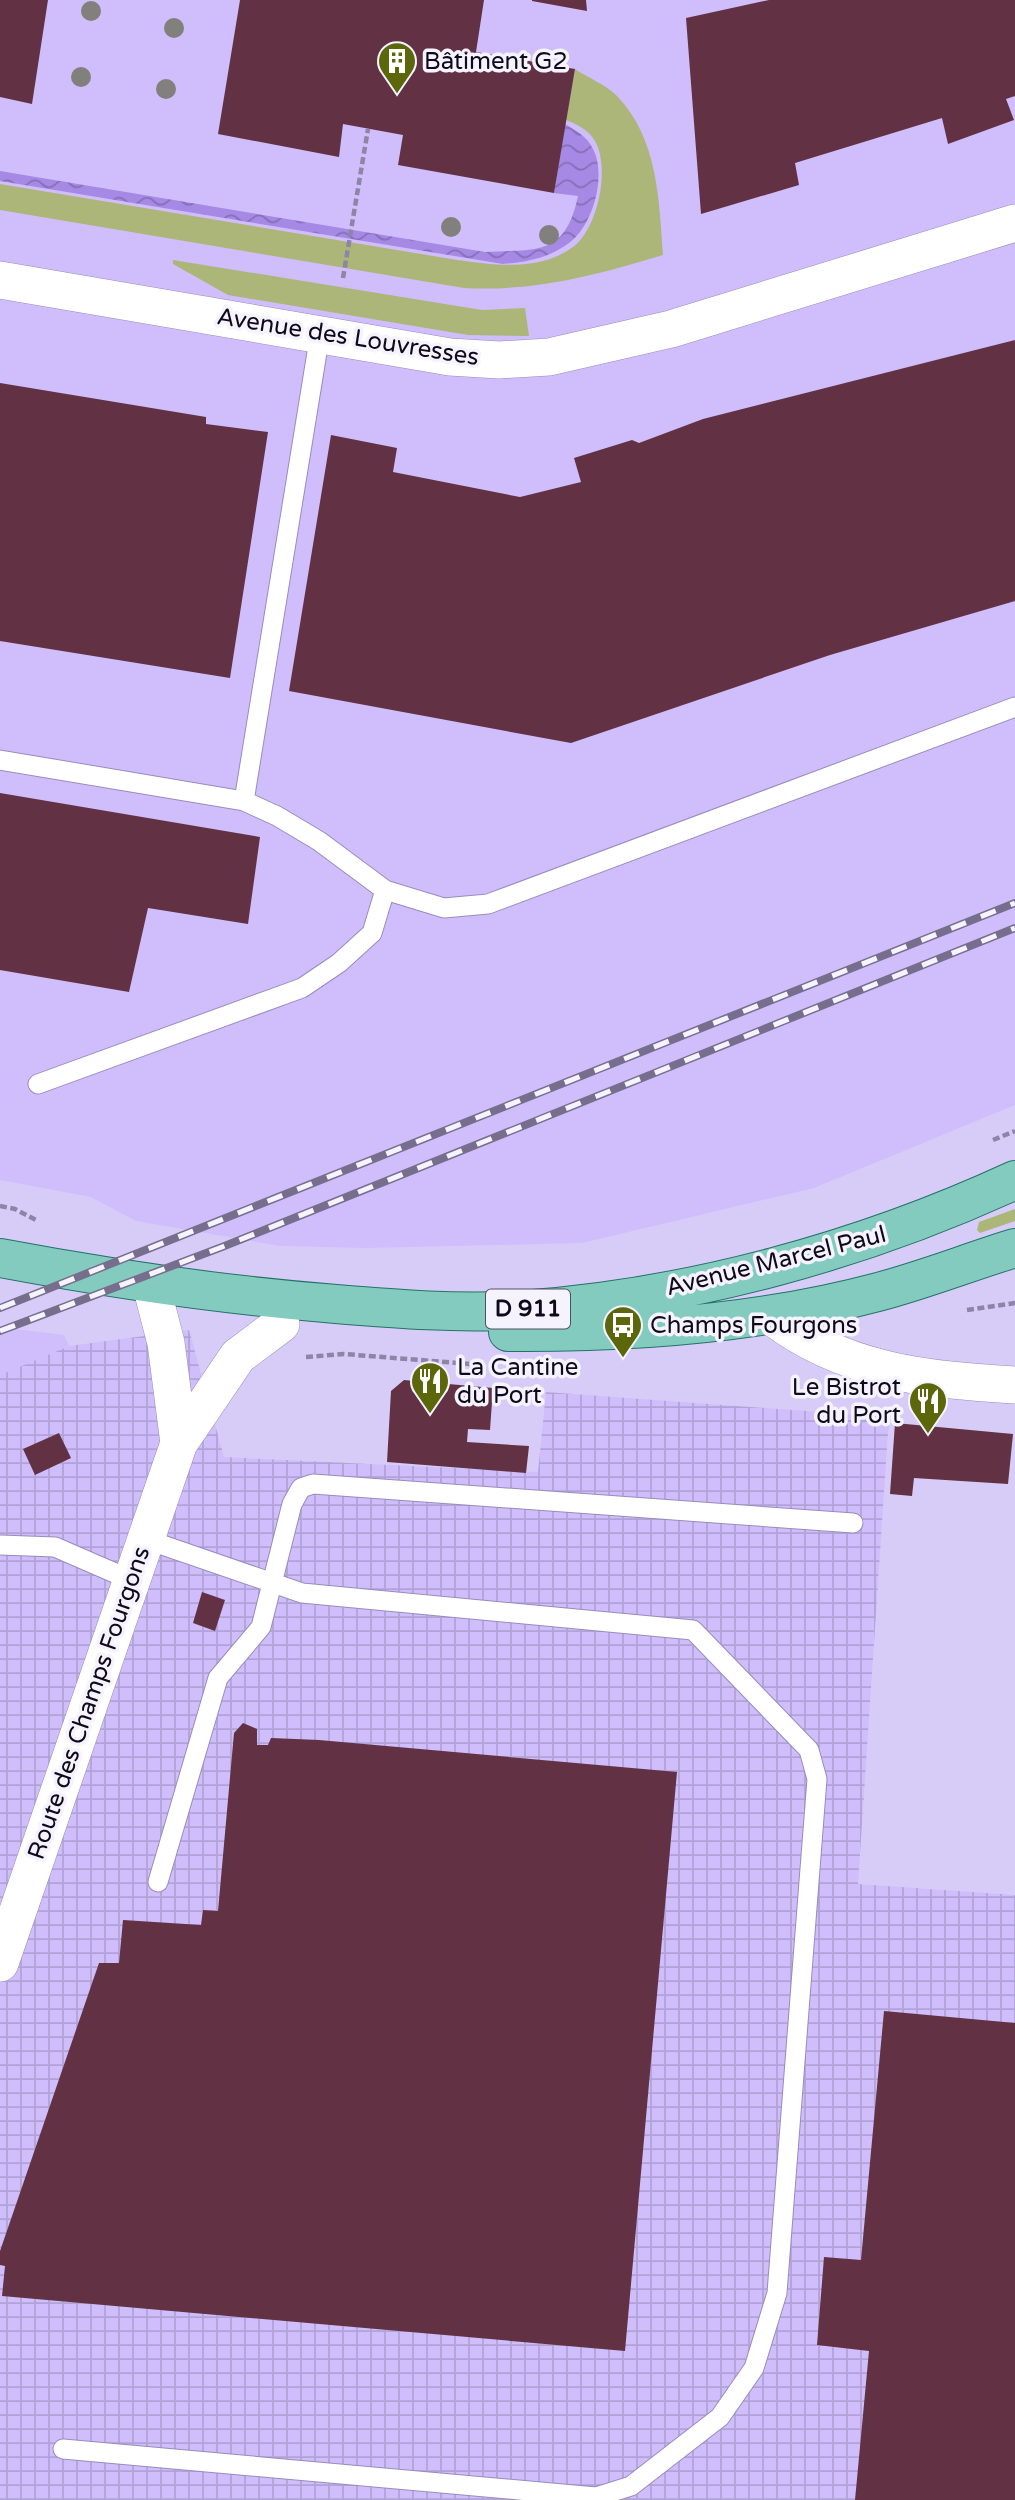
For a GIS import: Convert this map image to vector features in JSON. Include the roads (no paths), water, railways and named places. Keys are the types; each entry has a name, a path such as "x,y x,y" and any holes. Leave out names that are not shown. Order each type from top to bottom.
{"main road":[{"name":"Avenue Marcel Paul","path":"0,1258 151,1285 395,1308 520,1310 713,1282 896,1230 1015,1180"},
{"name":"Avenue Marcel Paul","path":"151,1285 281,1324 399,1331 601,1333 770,1315 878,1292 1015,1248"}],"street":[{"name":"Avenue des Louvresses","path":"0,280 450,356 499,360 548,357 671,329 1015,223"},
{"name":"Route des Champs Fourgons","path":"151,1285 166,1343 178,1443"},
{"path":"770,1315 807,1342 880,1369 926,1380 1015,1385"},
{"name":"Route des Champs Fourgons","path":"0,1964 178,1443 239,1356 281,1324"}],"lane":[{"path":"244,801 320,334"},
{"path":"0,760 244,801 308,835 385,890 444,908 488,904 1015,707"},
{"path":"38,1084 302,988 339,963 372,933 385,890"},
{"path":"158,1882 218,1678 261,1627 292,1504 301,1488 313,1484 853,1523"},
{"path":"62,2449 596,2497 631,2486 720,2417 754,2368 777,2293 817,1779 809,1750 693,1630 302,1593 145,1539"},
{"path":"0,1545 55,1547 131,1580"}],"water":[{"path":"565,124 588,141 597,160 598,186 591,213 577,235 561,248 538,258 503,264 0,181 0,171 485,252 520,251 546,246 557,240 572,216 578,196 554,193"}],"railway":[{"path":"0,1308 1015,903"},
{"path":"0,1331 222,1247 1015,928"}],"place":[{"name":"Bâtiment G2","path":"397,95"},
{"name":"Champs Fourgons","path":"623,1359"},
{"name":"La Cantine du Port","path":"430,1415"},
{"name":"Le Bistrot du Port","path":"928,1435"}]}
